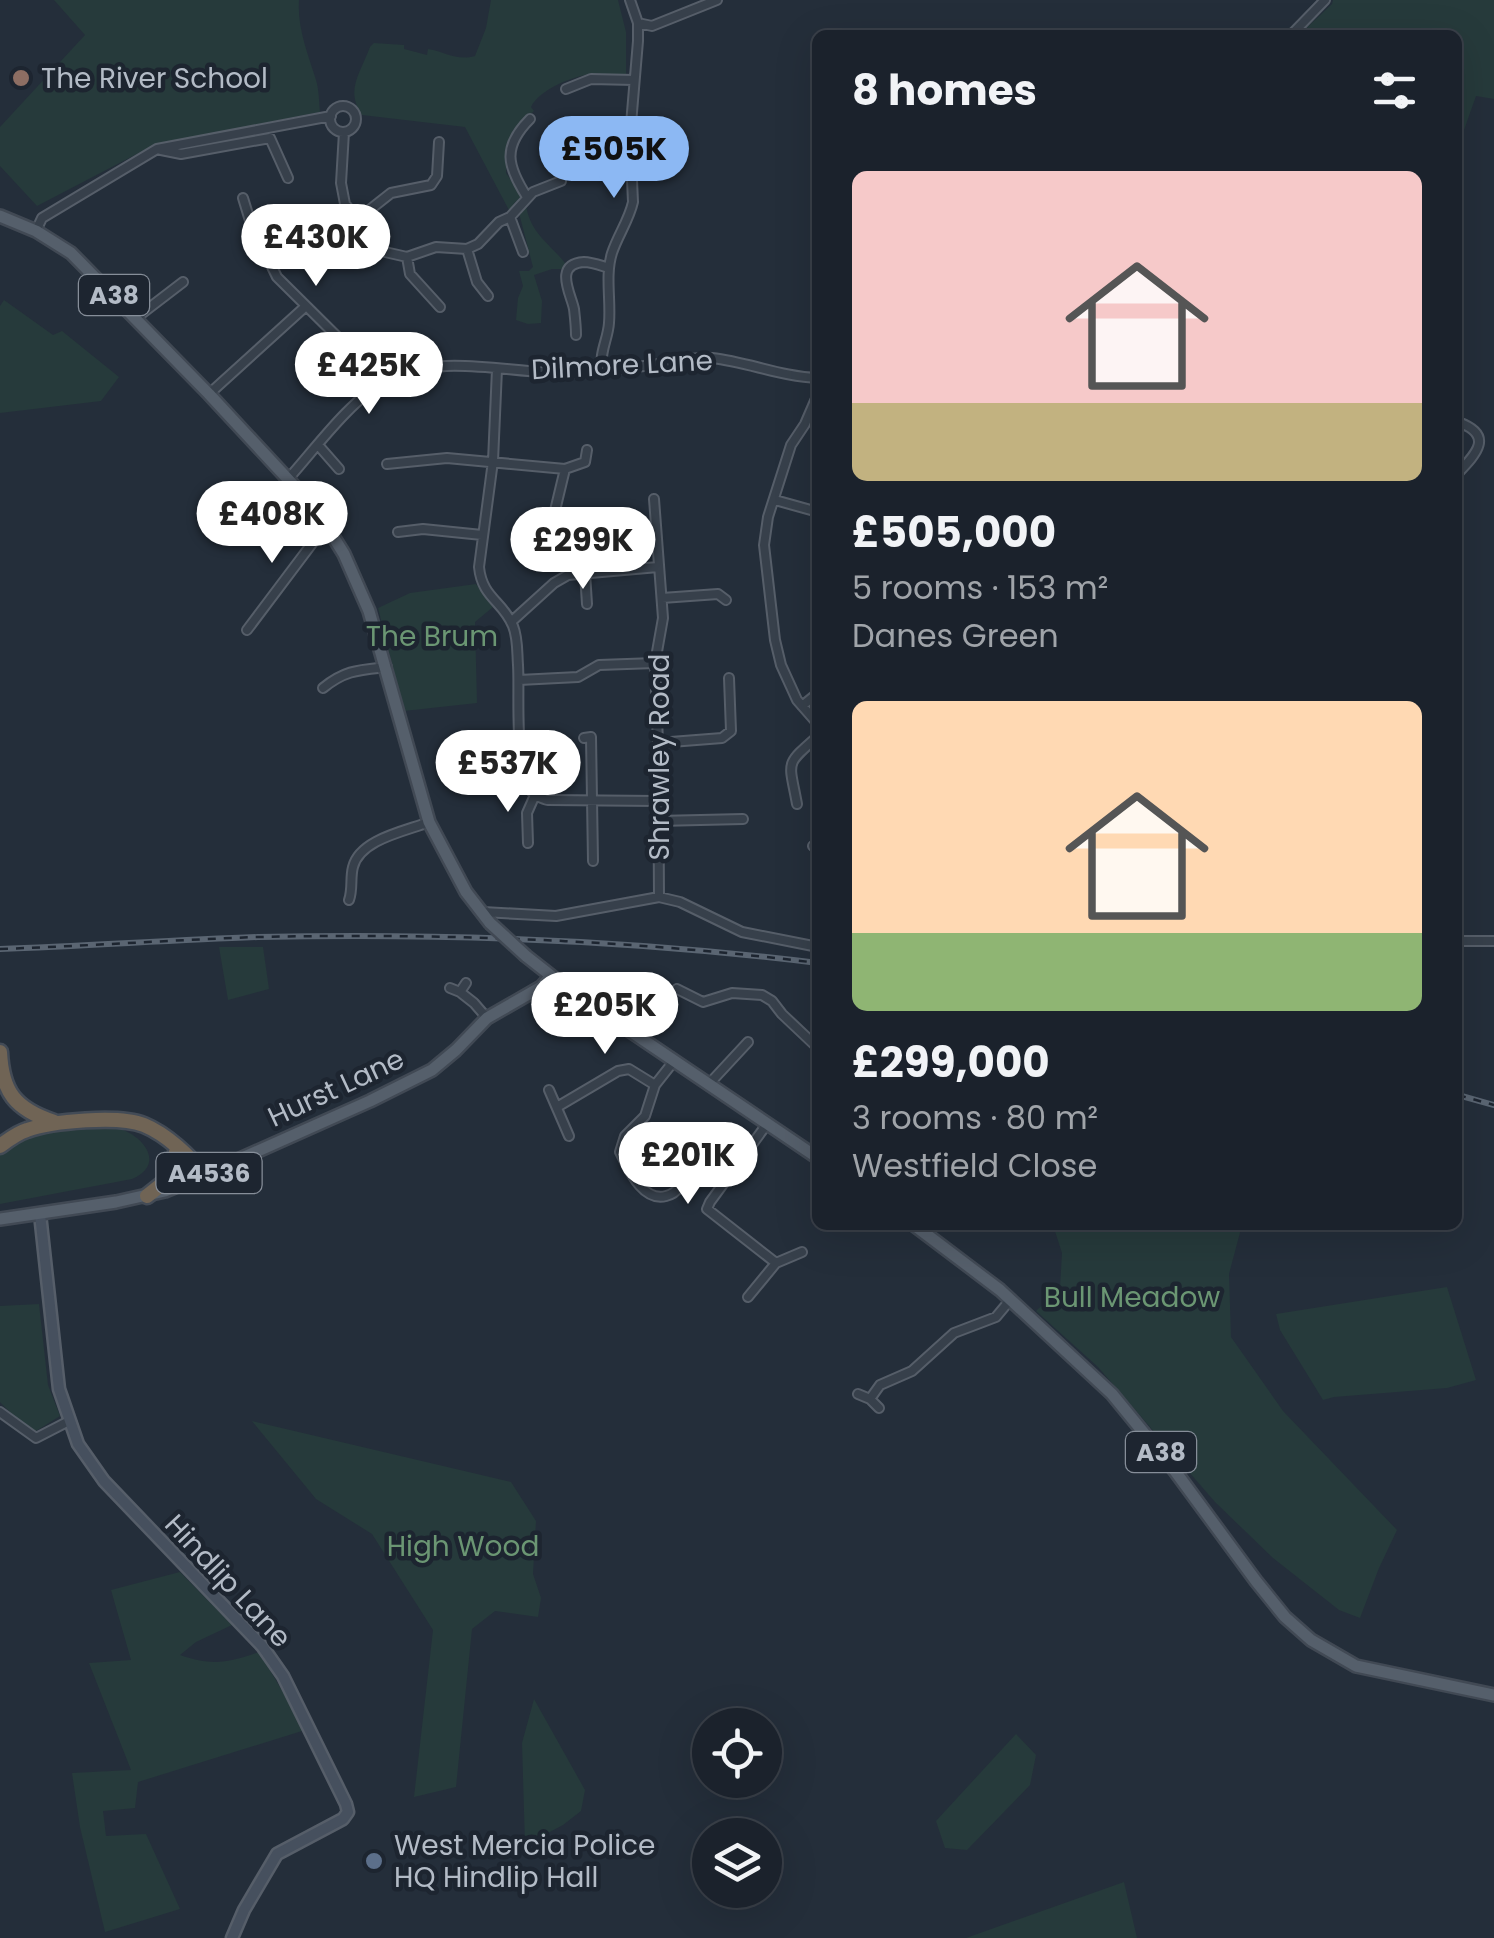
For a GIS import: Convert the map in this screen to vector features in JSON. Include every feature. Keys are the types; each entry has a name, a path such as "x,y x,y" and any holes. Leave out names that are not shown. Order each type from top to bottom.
{"highway":[{"path":"0,1052 4,1082 20,1106 59,1124"},
{"path":"0,1146 27,1130 59,1124 133,1122 152,1128 199,1178"},
{"path":"147,1196 171,1176 176,1150"}],"main road":[{"name":"A38","path":"0,216 36,230 71,253 210,394 326,524 357,580 430,822 466,892 486,917 550,977 812,1154"},
{"name":"Hurst Lane","path":"0,1218 147,1196 199,1178 432,1070 487,1018 541,987 550,977"},
{"name":"A38","path":"921,1230 1011,1299 1122,1406 1176,1470 1256,1581 1311,1640 1356,1666 1494,1695"}],"street":[{"path":"602,369 600,361 609,325 609,268 632,202 630,136 638,24 630,0"},
{"path":"638,41 652,26 716,0"},
{"path":"1295,30 1325,0"},
{"path":"638,24 652,26"},
{"path":"566,89 591,78 634,80"},
{"path":"342,106 353,111 355,123 344,132 334,128 331,116 342,106"},
{"path":"36,230 42,218 157,149 331,116"},
{"path":"527,197 513,176 511,148 518,130 530,119"},
{"path":"344,132 341,183 345,204 385,252 407,258 436,247 467,250 510,217 527,197 561,180"},
{"path":"157,149 181,154 270,138 288,178"},
{"path":"358,219 390,193 431,186 437,176 438,142"},
{"path":"243,198 246,217 277,277 383,382"},
{"path":"510,217 523,252"},
{"path":"467,250 477,282 488,296"},
{"path":"407,258 410,274 435,296 440,307"},
{"path":"564,326 576,330 565,281 568,271 585,262 609,268"},
{"path":"136,318 184,282"},
{"path":"210,394 306,306"},
{"name":"Dilmore Lane","path":"288,478 358,402 383,382 415,369 444,365 562,373 706,357 812,378"},
{"path":"497,369 493,460 482,534 480,581 515,632 521,762 528,784 534,795 548,800 658,801"},
{"path":"812,407 791,445 765,528 764,545 775,640 786,679 812,717"},
{"path":"1462,423 1472,426 1479,436 1479,451 1462,470"},
{"path":"318,446 339,469"},
{"path":"387,464 447,458 565,469 585,462 587,450"},
{"path":"553,520 565,469"},
{"name":"Shrawley Road","path":"654,499 662,598 662,630 655,663 658,896"},
{"path":"775,500 812,510"},
{"path":"247,630 326,524"},
{"path":"398,532 423,529 482,534"},
{"path":"511,622 568,575 658,567"},
{"path":"585,573 587,604"},
{"path":"662,598 718,594 726,600"},
{"path":"519,680 578,677 599,665 655,663"},
{"path":"322,688 340,674 386,667"},
{"path":"658,743 722,738 731,731 728,678"},
{"path":"802,706 812,698"},
{"path":"584,738 591,737 593,861"},
{"path":"799,798 790,766 792,757 812,741"},
{"path":"528,843 527,812 534,795"},
{"path":"658,822 743,819"},
{"path":"349,900 354,863 360,852 370,844 430,822"},
{"path":"486,917 556,916 658,896 680,902 742,932 812,945"},
{"path":"1462,941 1494,940"},
{"path":"460,992 466,983"},
{"path":"450,988 474,1003 487,1018"},
{"path":"677,990 703,1002 732,993 762,995 812,1042"},
{"path":"558,1026 572,1017 581,998"},
{"path":"709,1084 748,1042"},
{"path":"674,1061 655,1085 646,1116 624,1136 620,1152 638,1184 660,1198 670,1195 682,1182 685,1171"},
{"path":"556,1107 618,1071 629,1070 655,1085"},
{"path":"549,1090 569,1136"},
{"path":"767,1124 707,1210 776,1263"},
{"name":"Hindlip Lane","path":"40,1214 60,1390 78,1444 104,1481 262,1646 283,1676 346,1804 348,1812 343,1819 277,1854 232,1938"},
{"path":"748,1297 776,1263 802,1252"},
{"path":"870,1399 880,1385 912,1371 954,1333 996,1317 1011,1299"},
{"path":"858,1394 879,1408"},
{"path":"0,1412 36,1438 69,1421"}],"green space":[{"path":"54,0 299,0 301,31 317,84 320,112 154,145 37,206 0,166 0,127 85,35"},
{"path":"491,0 618,0 626,32 626,77 593,74 558,84 535,101 531,107 534,111 514,129 506,173 522,196 510,212 465,127 362,115 354,90 374,43 404,45 404,49 427,55 428,49 457,57 475,56"},
{"path":"1333,0 1494,0 1494,99 1476,96 1462,136 1462,30 1304,30"},
{"path":"526,204 535,230 565,263 562,269 534,275 542,301 541,323 528,324 516,320 523,286 519,271 533,267 519,213"},
{"path":"4,300 53,335 62,331 119,377 101,401 0,413 0,306"},
{"name":"The Brum","path":"476,584 493,607 475,622 477,703 404,711 378,608 410,593"},
{"path":"219,947 263,947 269,989 228,1000"},
{"path":"118,1128 136,1137 148,1151 148,1166 142,1173 132,1179 0,1204 0,1154 12,1144 55,1130"},
{"name":"Bull Meadow","path":"1055,1230 1241,1230 1229,1274 1231,1337 1283,1411 1397,1530 1360,1618 1339,1610 1273,1558 1215,1502 1098,1367 1036,1311 1060,1288 1062,1253"},
{"path":"1447,1287 1476,1380 1447,1388 1323,1400 1280,1330 1276,1314"},
{"path":"39,1304 48,1385 60,1416 36,1431 23,1425 0,1402 0,1306"},
{"name":"High Wood","path":"252,1421 511,1482 536,1521 533,1574 541,1598 538,1617 495,1611 472,1629 456,1787 414,1797 433,1630 372,1534 316,1499"},
{"path":"180,1572 232,1625 196,1642 180,1655 220,1662 259,1652 302,1731 138,1782 135,1808 103,1811 106,1836 146,1834 180,1909 105,1932 80,1827 72,1773 131,1770 89,1663 131,1660 111,1590"},
{"path":"534,1699 585,1790 581,1811 525,1845 522,1743"},
{"path":"1016,1734 1036,1755 1030,1785 967,1850 945,1848 936,1821"},
{"path":"1124,1882 1137,1938 966,1938"}],"railway":[{"path":"0,949 258,937 398,936 609,944 812,962"},
{"path":"1462,1096 1494,1105"}],"place":[{"name":"The River School","path":"21,78"},
{"name":"West Mercia Police HQ Hindlip Hall","path":"374,1861"}]}
